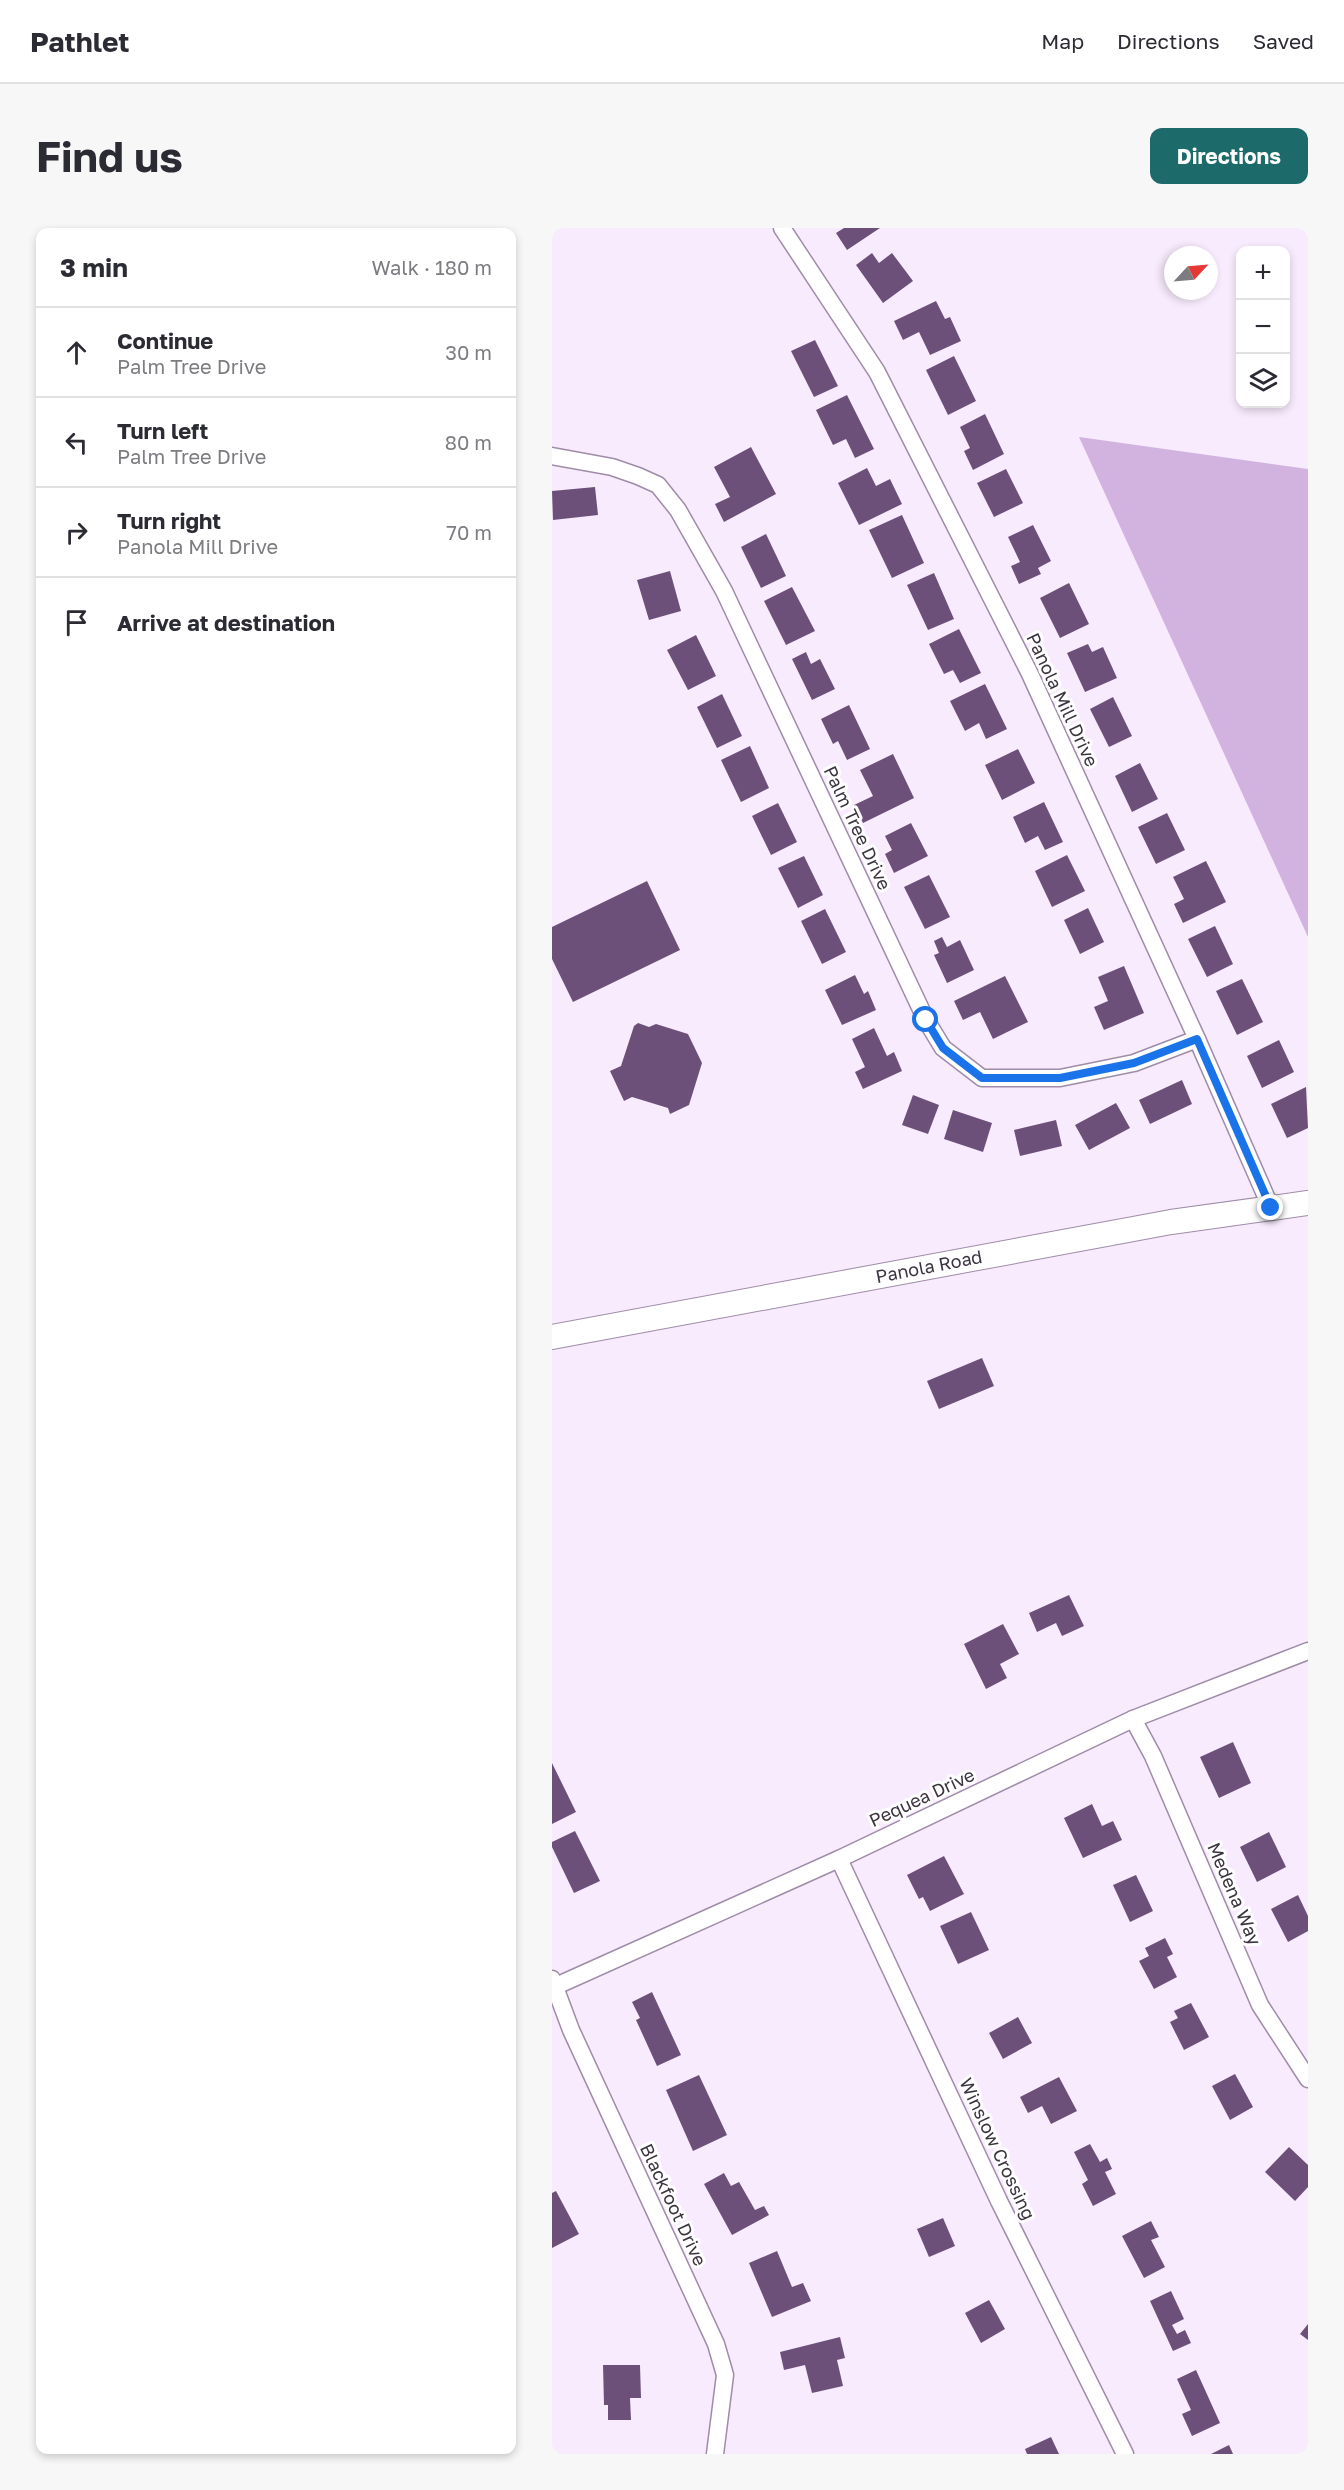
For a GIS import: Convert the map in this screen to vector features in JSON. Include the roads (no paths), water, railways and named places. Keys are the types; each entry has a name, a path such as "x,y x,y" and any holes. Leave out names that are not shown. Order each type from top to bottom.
{"main road":[{"name":"Panola Road","path":"552,1337 1159,1224 1308,1203"}],"street":[{"name":"Panola Mill Drive","path":"782,228 877,372 1030,674 1197,1039 1271,1208"},
{"name":"Palm Tree Drive","path":"552,456 612,467 638,476 658,485 678,510 724,591 926,1020 943,1048 982,1078 1060,1078 1134,1063 1197,1039"},
{"name":"Pequea Drive","path":"554,1982 840,1859 1133,1719 1308,1651"},
{"name":"Medena Way","path":"1133,1719 1153,1756 1260,2005 1308,2079"},
{"name":"Winslow Crossing","path":"840,1859 999,2201 1125,2454"},
{"name":"Blackfoot Drive","path":"554,1982 571,2030 716,2344 725,2374 715,2454"}]}
